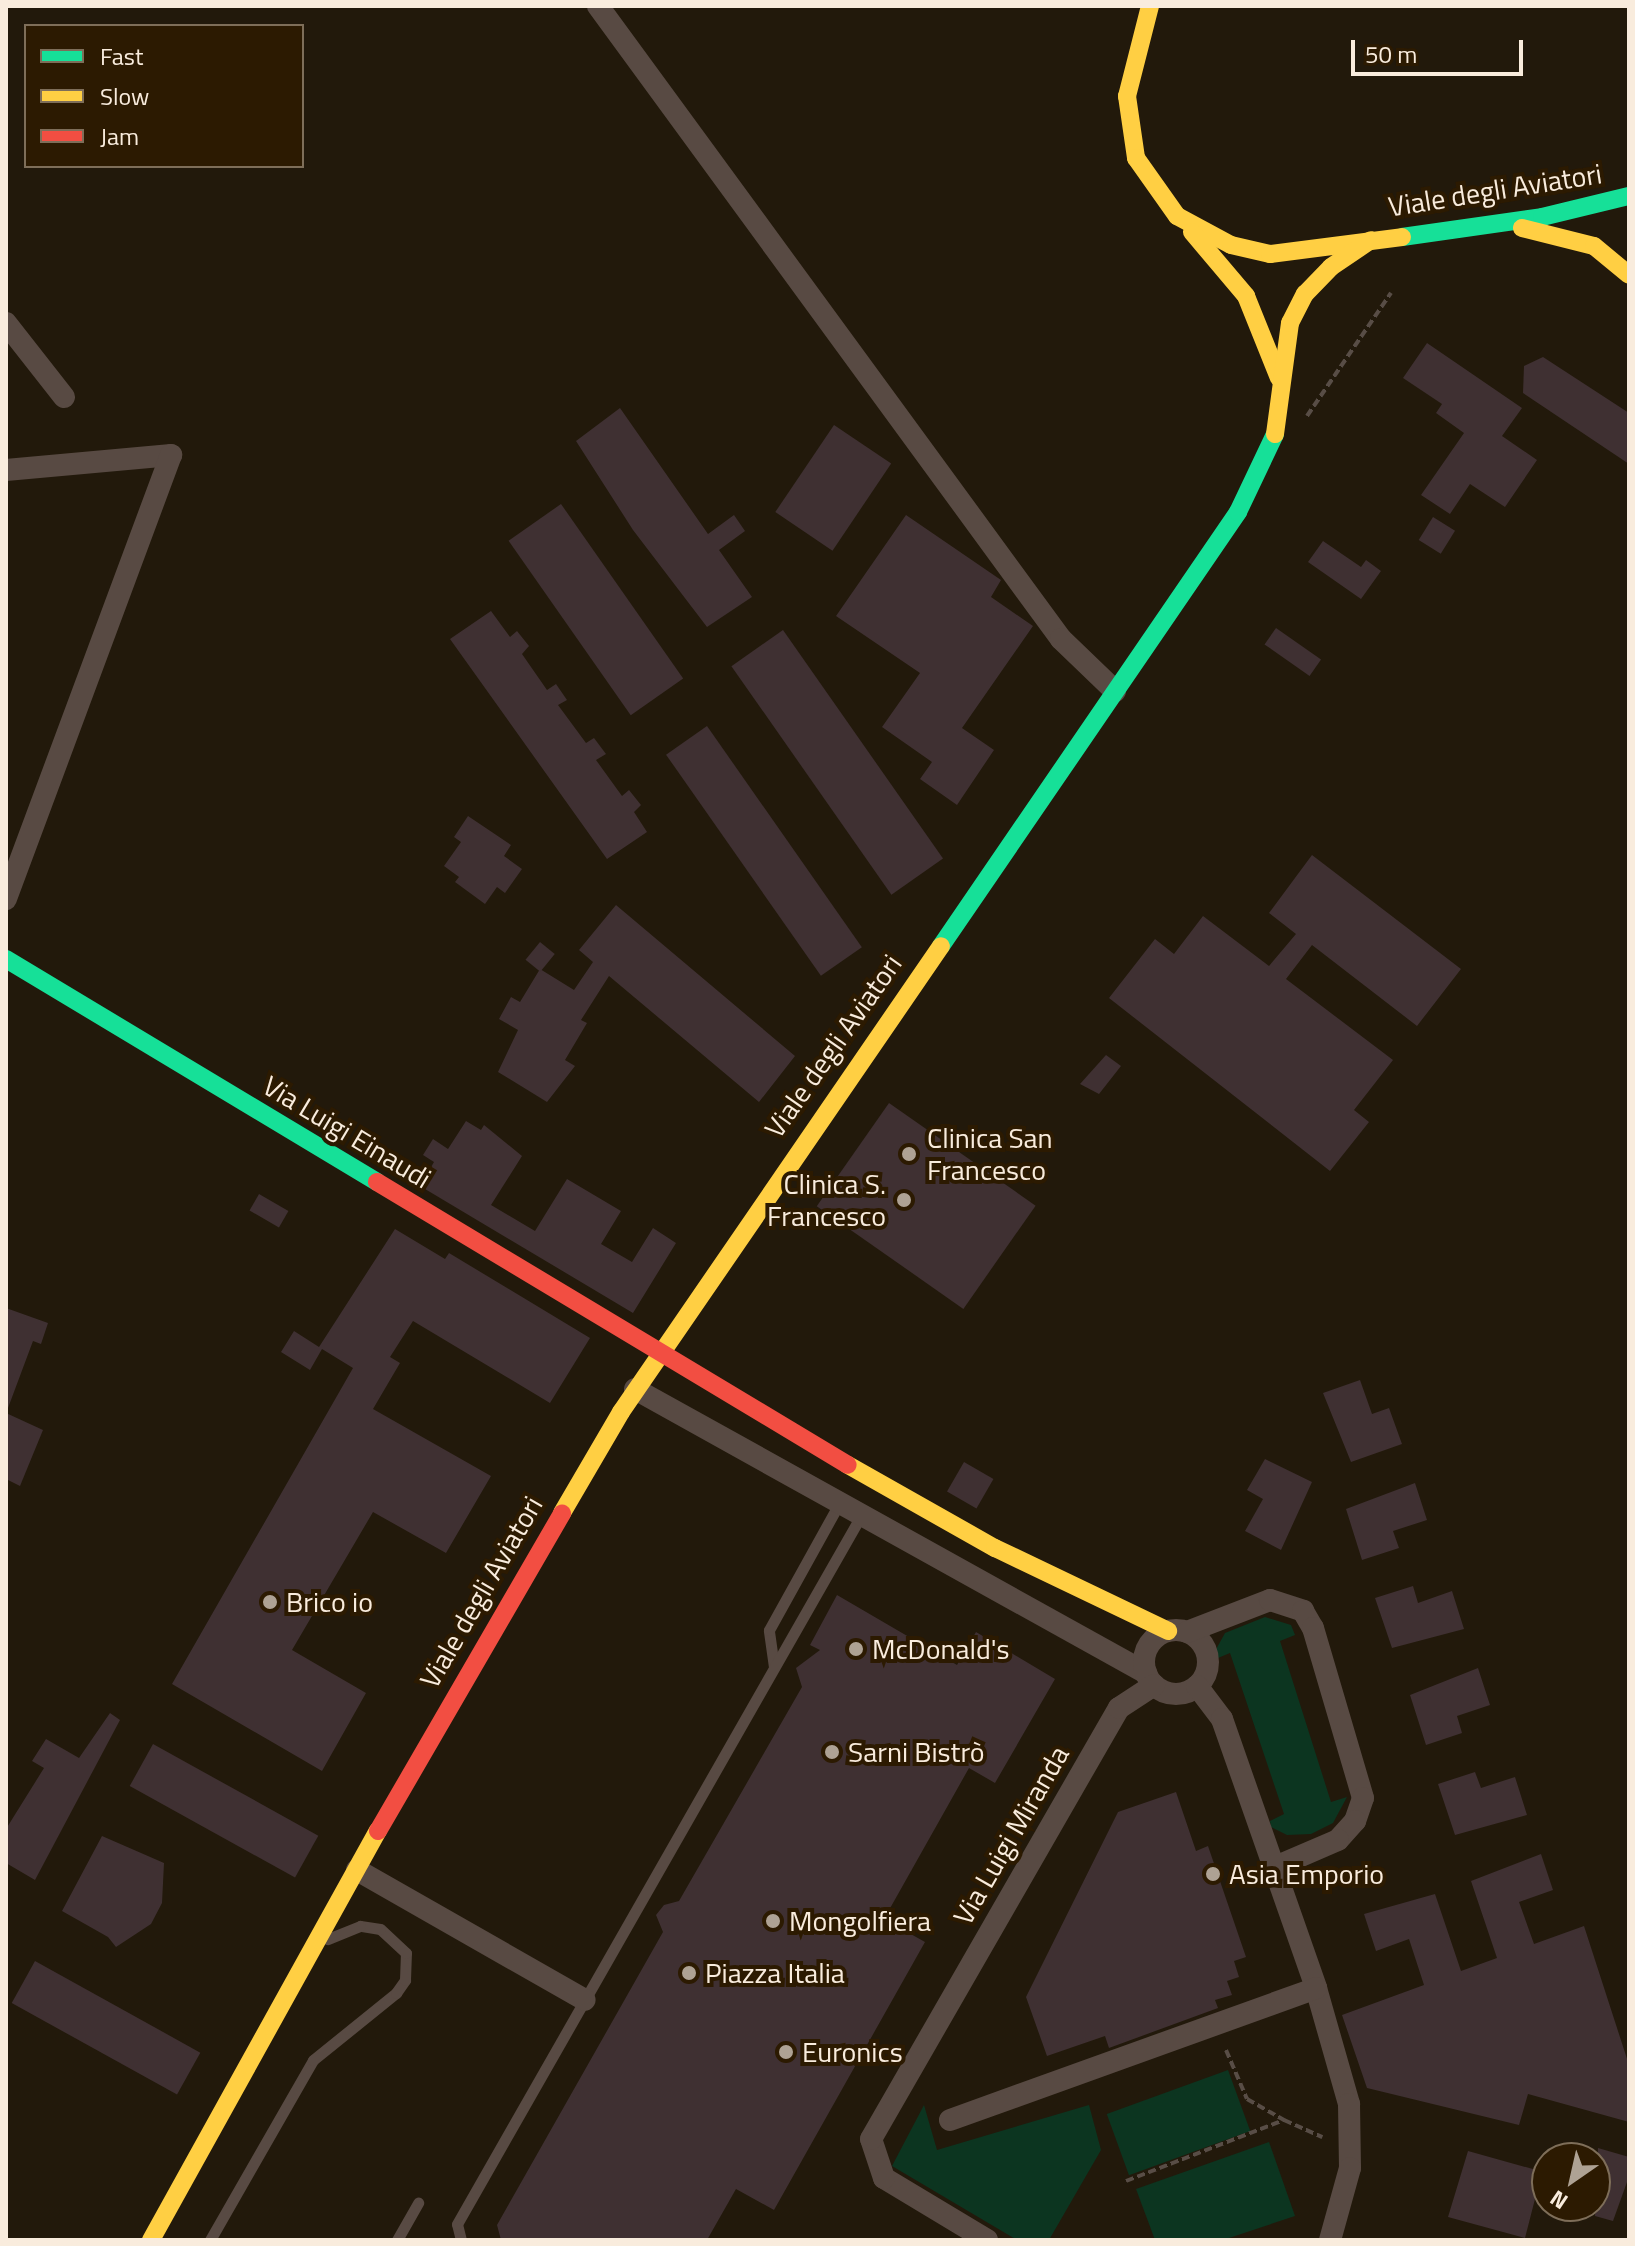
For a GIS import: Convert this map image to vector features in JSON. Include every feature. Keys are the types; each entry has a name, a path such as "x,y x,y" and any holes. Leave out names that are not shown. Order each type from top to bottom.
{"main road":[{"name":"Viale degli Aviatori","path":"1150,6 1133,55 1127,125 1136,158 1177,216 1246,296 1280,384"},
{"name":"Viale degli Aviatori","path":"1177,216 1231,245 1270,254 1497,223 1589,208 1629,196"},
{"path":"1497,223 1594,246 1629,275"},
{"name":"Viale degli Aviatori","path":"151,2240 357,1870 635,1389 1115,691 1263,468 1279,422 1280,384 1290,323 1305,294 1331,267 1371,240"},
{"name":"Via Luigi Einaudi","path":"6,959 658,1354"},
{"path":"658,1354 879,1482 1092,1597 1178,1632"}],"street":[{"path":"598,6 1061,639 1115,691"},
{"path":"6,323 64,397"},
{"path":"6,470 171,455 6,899"},
{"path":"635,1389 1076,1631 1171,1694 1197,1686"},
{"path":"862,1514 879,1482"},
{"path":"1076,1631 1092,1597"},
{"path":"1150,1679 1146,1652 1178,1632 1270,1600 1303,1611 1313,1628 1363,1798 1355,1821 1338,1840 1273,1868"},
{"path":"1178,1632 1208,1657 1197,1686"},
{"name":"Via Luigi Miranda","path":"987,2240 884,2178 871,2139 1119,1708 1150,1679"},
{"path":"1197,1686 1222,1719 1316,1988 1349,2104 1350,2168 1330,2240"},
{"path":"357,1870 585,2000"},
{"path":"950,2120 1316,1988"}],"lane":[{"path":"774,1668 769,1630 840,1502"},
{"path":"461,2240 457,2224 862,1514"},
{"path":"210,2240 313,2060 396,1993 408,1967 406,1953 380,1929 360,1926 316,1945"},
{"path":"397,2240 418,2203"}],"path":[{"path":"1226,2050 1247,2099 1322,2137"},
{"path":"1126,2181 1284,2120"},
{"path":"1293,2240 1301,2240"}],"green space":[{"path":"1265,1617 1291,1625 1295,1635 1280,1641 1331,1802 1347,1797 1333,1823 1311,1834 1287,1835 1271,1827 1270,1821 1284,1814 1230,1653 1218,1658 1214,1653 1225,1633"},
{"path":"1228,2070 1250,2131 1129,2175 1107,2114"},
{"path":"924,2105 937,2150 1089,2105 1101,2150 1049,2240 1017,2240 892,2166"},
{"path":"1269,2142 1295,2216 1223,2240 1155,2240 1136,2189"}],"building":[{"path":"1427,343 1522,408 1502,436 1537,460 1505,507 1470,484 1450,514 1421,495 1464,433 1436,413 1442,404 1403,378"},
{"path":"1543,357 1629,413 1629,464 1523,393 1524,366"},
{"path":"620,408 708,534 734,515 745,531 719,550 752,597 707,627 633,530 576,441"},
{"path":"834,425 891,464 832,551 775,512"},
{"path":"561,504 683,678 631,715 509,541"},
{"path":"906,515 1001,580 991,597 1033,626 962,728 994,750 957,805 920,779 932,762 882,727 920,673 836,616"},
{"path":"1433,517 1455,531 1441,554 1419,540"},
{"path":"1323,541 1361,567 1366,560 1381,571 1361,599 1308,562"},
{"path":"491,611 510,637 517,631 529,646 522,654 547,690 556,684 567,700 558,705 586,743 594,738 606,754 596,760 622,796 629,790 641,805 634,812 647,832 607,859 450,639"},
{"path":"1276,628 1321,660 1310,676 1265,644"},
{"path":"783,630 943,859 891,895 731,666"},
{"path":"707,726 862,947 821,976 666,755"},
{"path":"468,816 511,845 504,856 522,869 505,893 497,887 485,904 455,882 459,877 444,866 461,842 454,837"},
{"path":"1312,855 1461,969 1417,1026 1312,945 1286,979 1393,1060 1354,1110 1369,1122 1330,1171 1109,998 1155,939 1174,954 1203,916 1269,966 1296,934 1269,913"},
{"path":"616,905 795,1056 759,1102 609,976 581,1020 587,1023 565,1060 575,1066 547,1102 498,1072 518,1030 499,1019 511,997 520,1002 540,969 574,990 593,962 579,950"},
{"path":"540,942 555,954 540,972 526,960"},
{"path":"1106,1055 1121,1066 1099,1094 1080,1084"},
{"name":"Clinica San Francesco","path":"889,1103 1036,1206 963,1309 817,1206"},
{"path":"466,1121 481,1130 484,1125 522,1156 491,1205 535,1231 567,1179 621,1211 601,1244 632,1262 653,1228 676,1243 633,1313 420,1186 434,1162 423,1155 433,1139 448,1149"},
{"path":"259,1194 288,1211 279,1227 250,1210"},
{"name":"Brico io","path":"395,1229 445,1259 449,1253 590,1338 550,1403 413,1321 390,1357 400,1363 373,1409 491,1476 446,1553 373,1512 292,1650 366,1693 322,1771 172,1684 353,1368 322,1349 310,1370 281,1352 294,1331 319,1347"},
{"path":"6,1308 48,1323 41,1344 33,1341 8,1408"},
{"path":"1360,1380 1372,1414 1389,1408 1402,1444 1351,1462 1323,1393"},
{"path":"6,1413 43,1430 20,1486 6,1479"},
{"path":"1265,1459 1312,1482 1281,1550 1245,1531 1263,1499 1247,1490"},
{"path":"964,1462 993,1479 976,1508 947,1491"},
{"path":"1415,1483 1427,1520 1393,1531 1399,1548 1362,1560 1346,1509"},
{"path":"1413,1586 1418,1603 1452,1591 1464,1629 1392,1648 1375,1598"},
{"name":"Mongolfiera","path":"837,1595 957,1665 976,1632 1055,1679 995,1783 969,1768 884,1919 925,1942 774,2210 736,2189 707,2240 501,2240 497,2225 663,1932 656,1915 664,1905 679,1901 802,1687 796,1668 820,1650 810,1645"},
{"path":"1478,1668 1490,1705 1457,1716 1462,1733 1426,1745 1410,1695"},
{"path":"110,1713 120,1720 35,1880 6,1863 6,1829 44,1768 32,1761 46,1739 79,1758"},
{"path":"153,1744 318,1836 295,1878 130,1786"},
{"path":"1475,1772 1481,1788 1515,1777 1527,1815 1455,1835 1438,1784"},
{"path":"1176,1792 1196,1851 1208,1846 1246,1957 1234,1961 1239,1977 1227,1981 1232,1995 1215,2000 1218,2008 1109,2048 1105,2036 1047,2056 1026,1997 1118,1812"},
{"path":"102,1836 164,1863 162,1903 151,1924 116,1947 108,1937 62,1911"},
{"path":"1541,1854 1553,1890 1519,1902 1534,1944 1584,1926 1629,2065 1629,2122 1528,2094 1519,2125 1367,2088 1342,2015 1424,1985 1409,1939 1376,1951 1364,1914 1435,1894 1461,1971 1497,1958 1471,1881"},
{"path":"35,1961 200,2053 177,2095 12,2003"},
{"path":"1468,2151 1531,2169 1531,2215 1525,2238 1448,2217"},
{"path":"1611,2152 1629,2157 1627,2182 1613,2221"}],"traffic: fast":[{"path":"1402,237 1542,217 1629,196"},
{"path":"941,946 1238,512 1275,434"},
{"path":"6,959 377,1182"}],"traffic: slow":[{"path":"1150,6 1127,96 1136,158 1177,216 1231,245 1270,254 1402,237"},
{"path":"1522,228 1594,246 1629,275"},
{"path":"1192,232 1246,296 1279,378"},
{"path":"1275,434 1290,323 1305,294 1331,267 1371,240"},
{"path":"562,1513 621,1412 941,946"},
{"path":"848,1465 995,1548 1168,1631"},
{"path":"151,2240 378,1831"}],"traffic: jam":[{"path":"377,1182 848,1465"},
{"path":"378,1831 562,1513"}],"place":[{"name":"Clinica San Francesco","path":"909,1154"},
{"name":"Clinica S. Francesco","path":"904,1200"},
{"name":"Brico io","path":"270,1602"},
{"name":"McDonald's","path":"856,1649"},
{"name":"Sarni Bistrò","path":"832,1752"},
{"name":"Asia Emporio","path":"1213,1874"},
{"name":"Mongolfiera","path":"773,1921"},
{"name":"Piazza Italia","path":"689,1973"},
{"name":"Euronics","path":"786,2052"}]}
